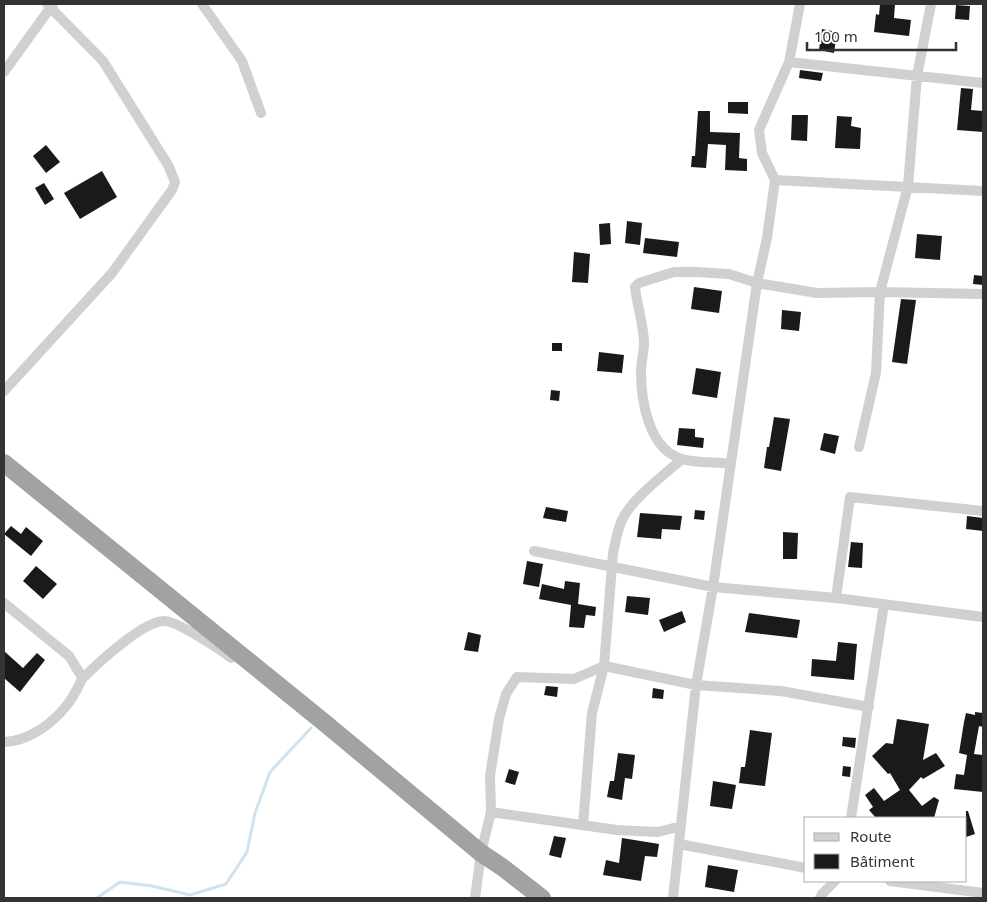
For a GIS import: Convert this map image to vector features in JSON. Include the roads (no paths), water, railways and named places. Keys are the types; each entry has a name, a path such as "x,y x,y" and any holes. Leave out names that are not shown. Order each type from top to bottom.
{"highway":[{"path":"4,462 326,724 481,853 542,898"}],"street":[{"path":"202,4 242,61 261,113"},
{"path":"673,898 696,685 713,588 757,283 767,238 775,180 762,153 759,130 789,62 800,4"},
{"path":"859,447 876,373 880,292 908,186 918,76 931,4"},
{"path":"4,72 50,5 102,61 168,165 175,182 172,190 112,273 4,392"},
{"path":"789,62 983,83"},
{"path":"775,180 983,191"},
{"path":"731,464 682,459 665,450 652,431 643,405 640,370 644,344 641,314 635,288 639,283 653,277 674,272 730,274 757,283 817,293 983,294"},
{"path":"583,825 592,713 604,666 612,568 617,535 623,517 645,491 682,459"},
{"path":"836,598 850,497 983,511"},
{"path":"534,551 713,588 836,598 983,617"},
{"path":"4,603 69,656 81,673 82,679"},
{"path":"851,817 884,604"},
{"path":"4,742 31,736 48,723 67,705 82,679 100,661 144,628 156,622 166,621 176,624 224,652 275,693 288,700 296,700"},
{"path":"475,898 481,853 491,812 490,776 498,719 506,694 516,677 574,679 604,666 696,685 781,691 869,707"},
{"path":"491,812 617,830 658,832 681,826"},
{"path":"679,844 804,868"},
{"path":"820,898 834,882"},
{"path":"898,882 983,893"}],"waterway":[{"path":"97,898 120,882 152,886 190,895 226,884 247,852 255,813 270,772 311,728"}]}
